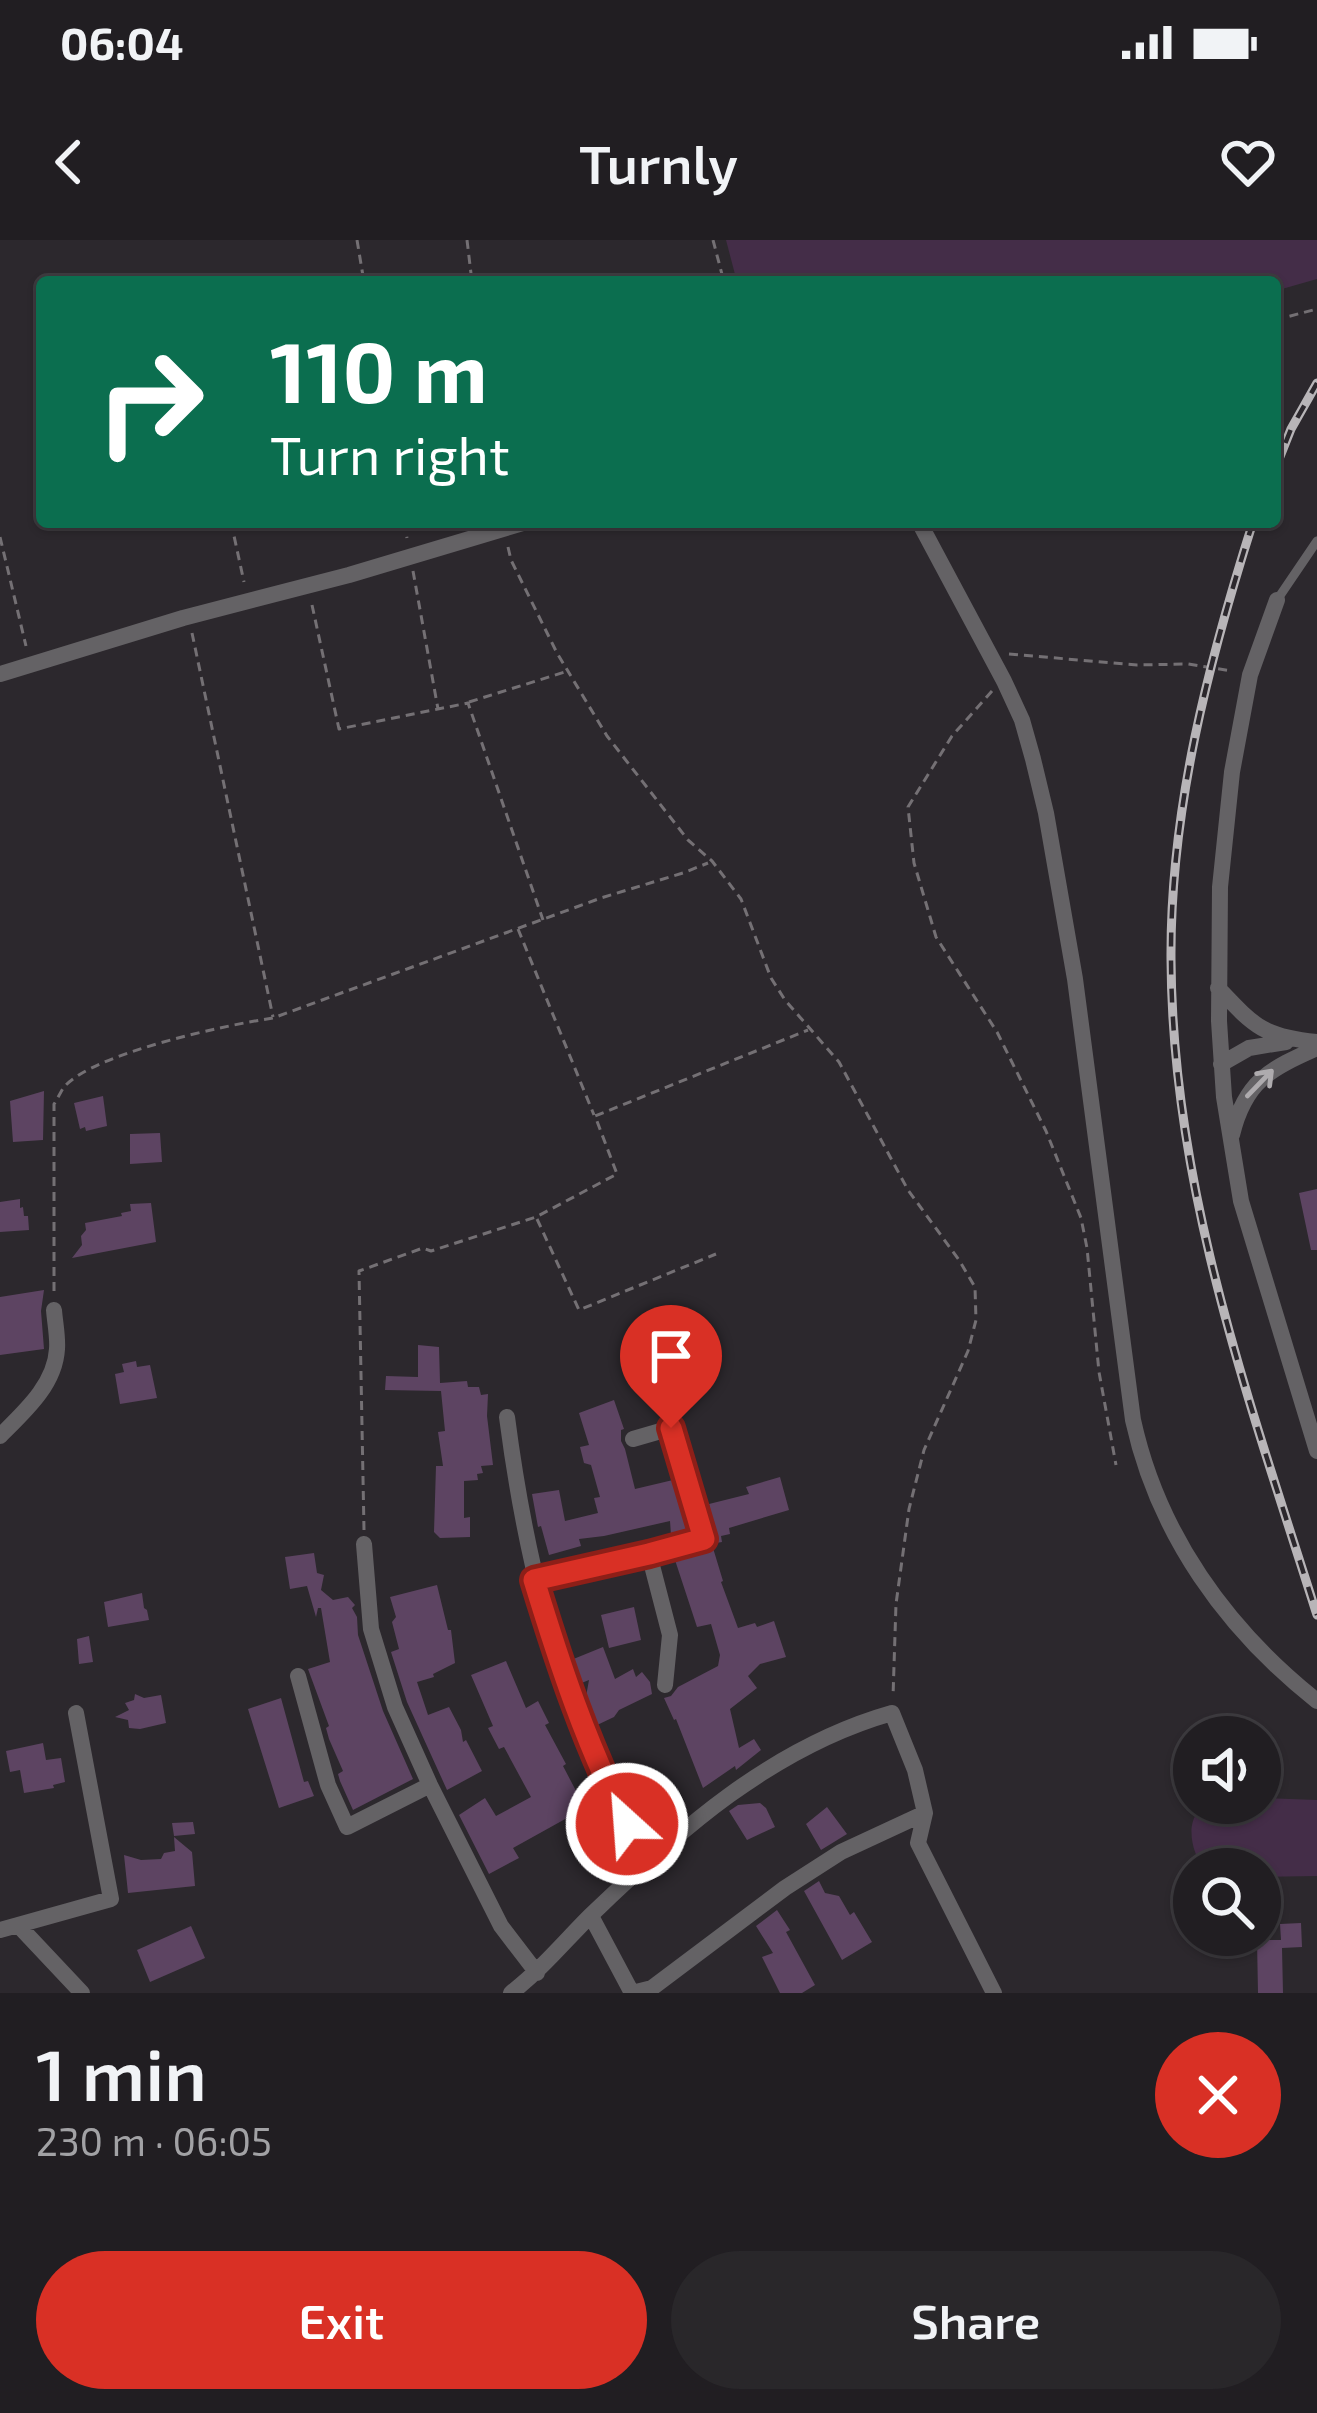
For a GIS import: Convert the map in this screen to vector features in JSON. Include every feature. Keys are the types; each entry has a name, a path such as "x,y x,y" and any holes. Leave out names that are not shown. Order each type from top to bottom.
{"street":[{"path":"0,674 188,616 509,528"},
{"path":"923,528 1004,681 1033,759 1075,979 1125,1360 1139,1448 1150,1483 1213,1596 1261,1654 1317,1701"},
{"path":"1277,600 1250,675 1223,842 1218,988 1221,1064 1247,1225 1317,1451"},
{"path":"1218,988 1259,1028 1317,1044"},
{"path":"1221,1064 1264,1044 1317,1044"},
{"path":"1230,1141 1241,1105 1258,1081 1317,1044"},
{"path":"0,1436 51,1375 57,1351 54,1310"},
{"path":"507,1417 534,1580 567,1690 606,1783 648,1864"},
{"path":"534,1580 704,1539 671,1428 633,1439"},
{"path":"364,1544 371,1629 395,1707 502,1926 537,1973"},
{"path":"649,1554 670,1635 665,1685"},
{"path":"298,1676 328,1785 347,1827 430,1785"},
{"path":"9,1928 111,1899 76,1713"},
{"path":"511,1993 739,1785 840,1730 892,1713 910,1755 925,1813 918,1843 994,1993"},
{"path":"591,1916 632,1993 652,1988 841,1852 925,1813"},
{"path":"9,1928 82,1993"}],"lane":[{"path":"1277,600 1317,541"}],"path":[{"path":"357,240 363,276"},
{"path":"467,240 471,276"},
{"path":"713,240 722,276"},
{"path":"1281,318 1317,309"},
{"path":"232,528 248,601"},
{"path":"503,530 511,560 607,736 688,841 712,861 741,898 785,1000 838,1062 908,1190 975,1287 976,1320 968,1351 924,1450 909,1509 896,1604 892,1713"},
{"path":"0,537 31,664"},
{"path":"410,556 437,709"},
{"path":"308,586 339,729 468,703 568,671"},
{"path":"188,616 273,1018"},
{"path":"989,652 1137,665 1188,664 1250,675"},
{"path":"1004,681 952,736 908,807 914,863 936,938 997,1032 1046,1131 1081,1218 1099,1372 1116,1465"},
{"path":"468,703 543,920"},
{"path":"54,1310 55,1104 63,1088 99,1064 273,1018 712,861"},
{"path":"364,1544 359,1270 536,1217 616,1174 518,928"},
{"path":"595,1116 810,1029"},
{"path":"536,1217 579,1310 716,1254"}],"shaded area":[{"path":"726,240 1317,240 1317,279 1281,289 1281,276 735,276"},
{"path":"1281,1799 1317,1800 1317,1876 1281,1877 1281,1848 1195,1848 1192,1824 1281,1824"}],"building":[{"path":"44,1091 43,1140 13,1142 10,1101"},
{"path":"103,1096 107,1126 80,1129 74,1103"},
{"path":"160,1133 162,1162 130,1164 130,1134"},
{"path":"1317,1189 1317,1250 1311,1250 1299,1193"},
{"path":"20,1199 29,1230 0,1232 0,1202"},
{"path":"151,1203 156,1242 72,1258 82,1245 85,1223 122,1216 131,1211 130,1204"},
{"path":"44,1290 44,1349 0,1355 0,1297"},
{"path":"418,1345 439,1347 440,1383 467,1381 468,1387 479,1387 481,1395 488,1394 493,1465 481,1466 478,1480 464,1481 464,1518 470,1517 470,1537 440,1538 434,1532 436,1466 443,1466 438,1432 445,1431 441,1391 385,1390 386,1376 418,1377"},
{"path":"136,1361 137,1367 150,1365 157,1398 120,1404 115,1374 124,1372 122,1364"},
{"path":"614,1400 635,1489 673,1480 688,1530 671,1535 670,1521 579,1539 581,1546 549,1555 532,1494 559,1490 565,1521 598,1513 594,1498 600,1497 580,1447 589,1445 579,1413"},
{"path":"780,1477 789,1510 729,1528 730,1534 716,1543 709,1504 749,1494 746,1487"},
{"path":"713,1548 738,1628 774,1621 786,1657 760,1664 748,1676 757,1688 730,1709 739,1748 754,1739 761,1750 703,1788 664,1698 718,1666 720,1655 711,1624 697,1627 675,1560"},
{"path":"314,1553 317,1573 324,1575 321,1590 333,1600 348,1597 355,1605 358,1635 383,1711 413,1779 353,1810 308,1669 330,1662 321,1608 316,1617 307,1586 290,1589 285,1557"},
{"path":"437,1585 455,1663 417,1682 428,1715 449,1707 482,1771 447,1790 407,1702 391,1652 399,1649 390,1597"},
{"path":"142,1593 149,1620 108,1627 104,1602"},
{"path":"634,1607 641,1640 609,1648 601,1615"},
{"path":"89,1636 93,1662 79,1664 77,1639"},
{"path":"603,1647 615,1679 633,1669 636,1677 642,1672 652,1694 595,1726 585,1702 589,1680 579,1684 571,1660"},
{"path":"506,1661 526,1708 538,1701 585,1808 513,1848 519,1858 489,1874 459,1815 485,1798 496,1816 531,1797 488,1728 493,1726 471,1675"},
{"path":"135,1694 144,1698 161,1695 166,1723 129,1728 128,1720 115,1717 129,1710 125,1703 134,1700"},
{"path":"281,1698 304,1782 308,1781 314,1796 279,1808 248,1709"},
{"path":"43,1743 46,1760 61,1758 65,1782 24,1793 20,1770 10,1772 6,1751"},
{"path":"760,1803 775,1827 747,1840 729,1811"},
{"path":"827,1807 847,1834 821,1850 806,1824"},
{"path":"193,1822 195,1834 174,1836 172,1823"},
{"path":"174,1837 192,1852 195,1886 128,1893 124,1855 161,1859 164,1853 175,1851"},
{"path":"819,1881 825,1893 839,1896 850,1915 854,1912 872,1942 842,1960 804,1891"},
{"path":"777,1910 815,1985 802,1993 780,1993 762,1957 773,1953 756,1926"},
{"path":"1301,1923 1302,1947 1282,1948 1283,1993 1258,1993 1257,1956 1281,1956 1281,1924"},
{"path":"191,1926 205,1958 150,1982 137,1950"}],"railway":[{"path":"1281,454 1317,383"},
{"path":"1251,528 1207,683 1185,793 1172,903 1175,1044 1185,1128 1219,1293 1317,1615"}],"route":[{"path":"627,1824 567,1690 534,1580 704,1539 671,1428"}]}
